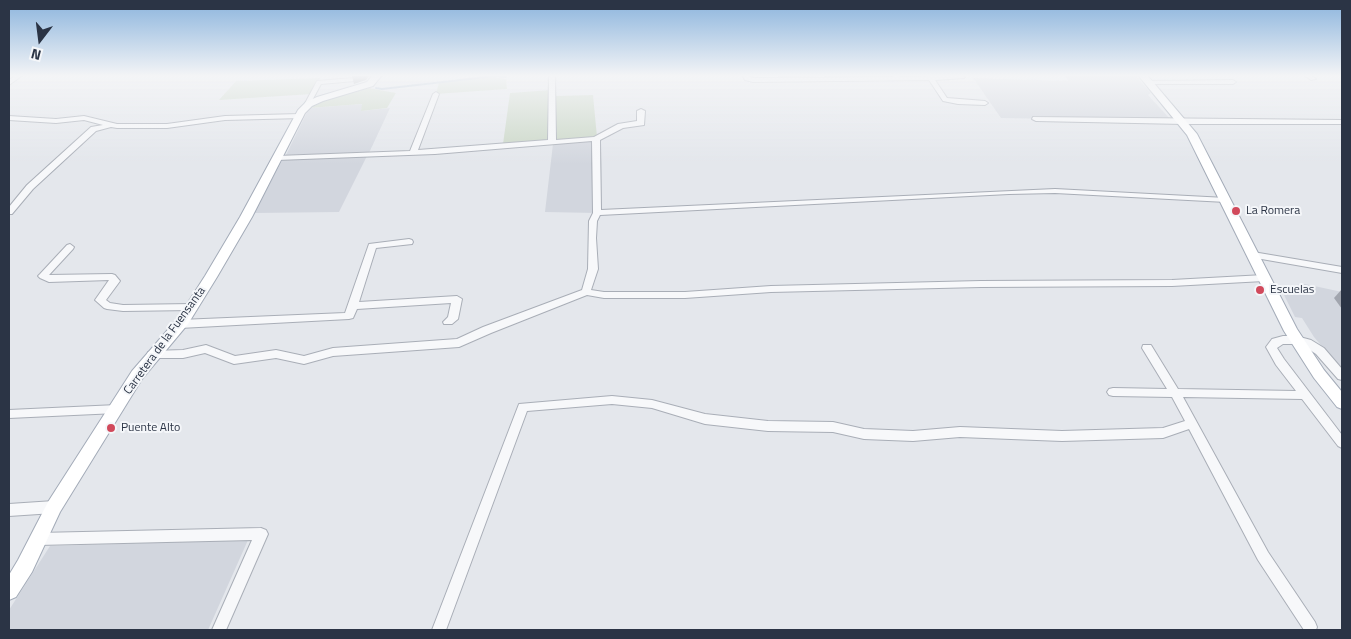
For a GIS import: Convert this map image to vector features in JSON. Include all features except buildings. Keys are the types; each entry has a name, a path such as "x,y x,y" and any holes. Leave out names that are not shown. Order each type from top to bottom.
{"main road":[{"path":"303,111 312,105"},
{"path":"1169,105 1184,122 1199,146 1296,340 1342,403"},
{"name":"Carretera de la Fuensanta","path":"9,591 25,566 54,507 117,409 152,355 180,324 192,307 246,217 303,111"}],"street":[{"path":"9,118 56,121 84,118 112,125 167,126 225,118 303,111 306,105"},
{"path":"413,153 432,105"},
{"path":"552,105 552,142"},
{"path":"277,158 413,153 596,139 621,126 641,123 640,111"},
{"path":"1036,119 1184,122 1342,122"},
{"path":"9,212 37,180 94,129 112,125"},
{"path":"586,292 593,269 592,238 597,213 596,139"},
{"path":"597,213 1018,192 1091,192 1226,200"},
{"path":"180,324 349,316 372,246 410,242"},
{"path":"70,248 43,276 49,278 112,277 115,281 100,300 108,306 123,308 192,307"},
{"path":"1253,255 1342,270"},
{"path":"152,355 183,354 206,349 234,360 276,354 304,360 333,352 458,343 586,292 604,295 685,295 771,289 980,284 1154,284 1264,278"},
{"path":"353,306 457,299 453,319 448,322"},
{"path":"1342,376 1320,351 1307,343 1296,340 1283,340 1271,346 1280,362 1342,443"},
{"path":"1147,348 1175,392 1263,556 1310,627"},
{"path":"1113,392 1306,395"},
{"path":"439,630 524,406 612,400 652,404 705,419 768,426 833,428 864,434 913,436 960,432 1062,436 1163,433 1191,424"},
{"path":"9,414 117,409"},
{"path":"9,510 54,507"},
{"path":"38,540 261,534 219,630"}],"shaded area":[{"path":"363,105 361,111 390,108 369,153 286,155 309,108"},
{"path":"992,105 1157,105 1172,121 1001,118"},
{"path":"596,139 597,213 545,212 553,144"},
{"path":"367,156 339,212 254,213 283,159"},
{"path":"1305,284 1342,292 1342,370 1314,337 1302,318 1295,317 1280,287"},
{"path":"248,540 208,630 9,630 9,610 50,546"}],"green space":[{"path":"316,105 351,105 309,108"},
{"path":"362,105 389,105 387,108 361,111"},
{"path":"508,105 550,105 549,141 503,144"},
{"path":"556,105 594,105 597,137 556,140"}],"place":[{"name":"La Romera","path":"1236,211"},
{"name":"Escuelas","path":"1260,290"},
{"name":"Puente Alto","path":"111,428"}]}
